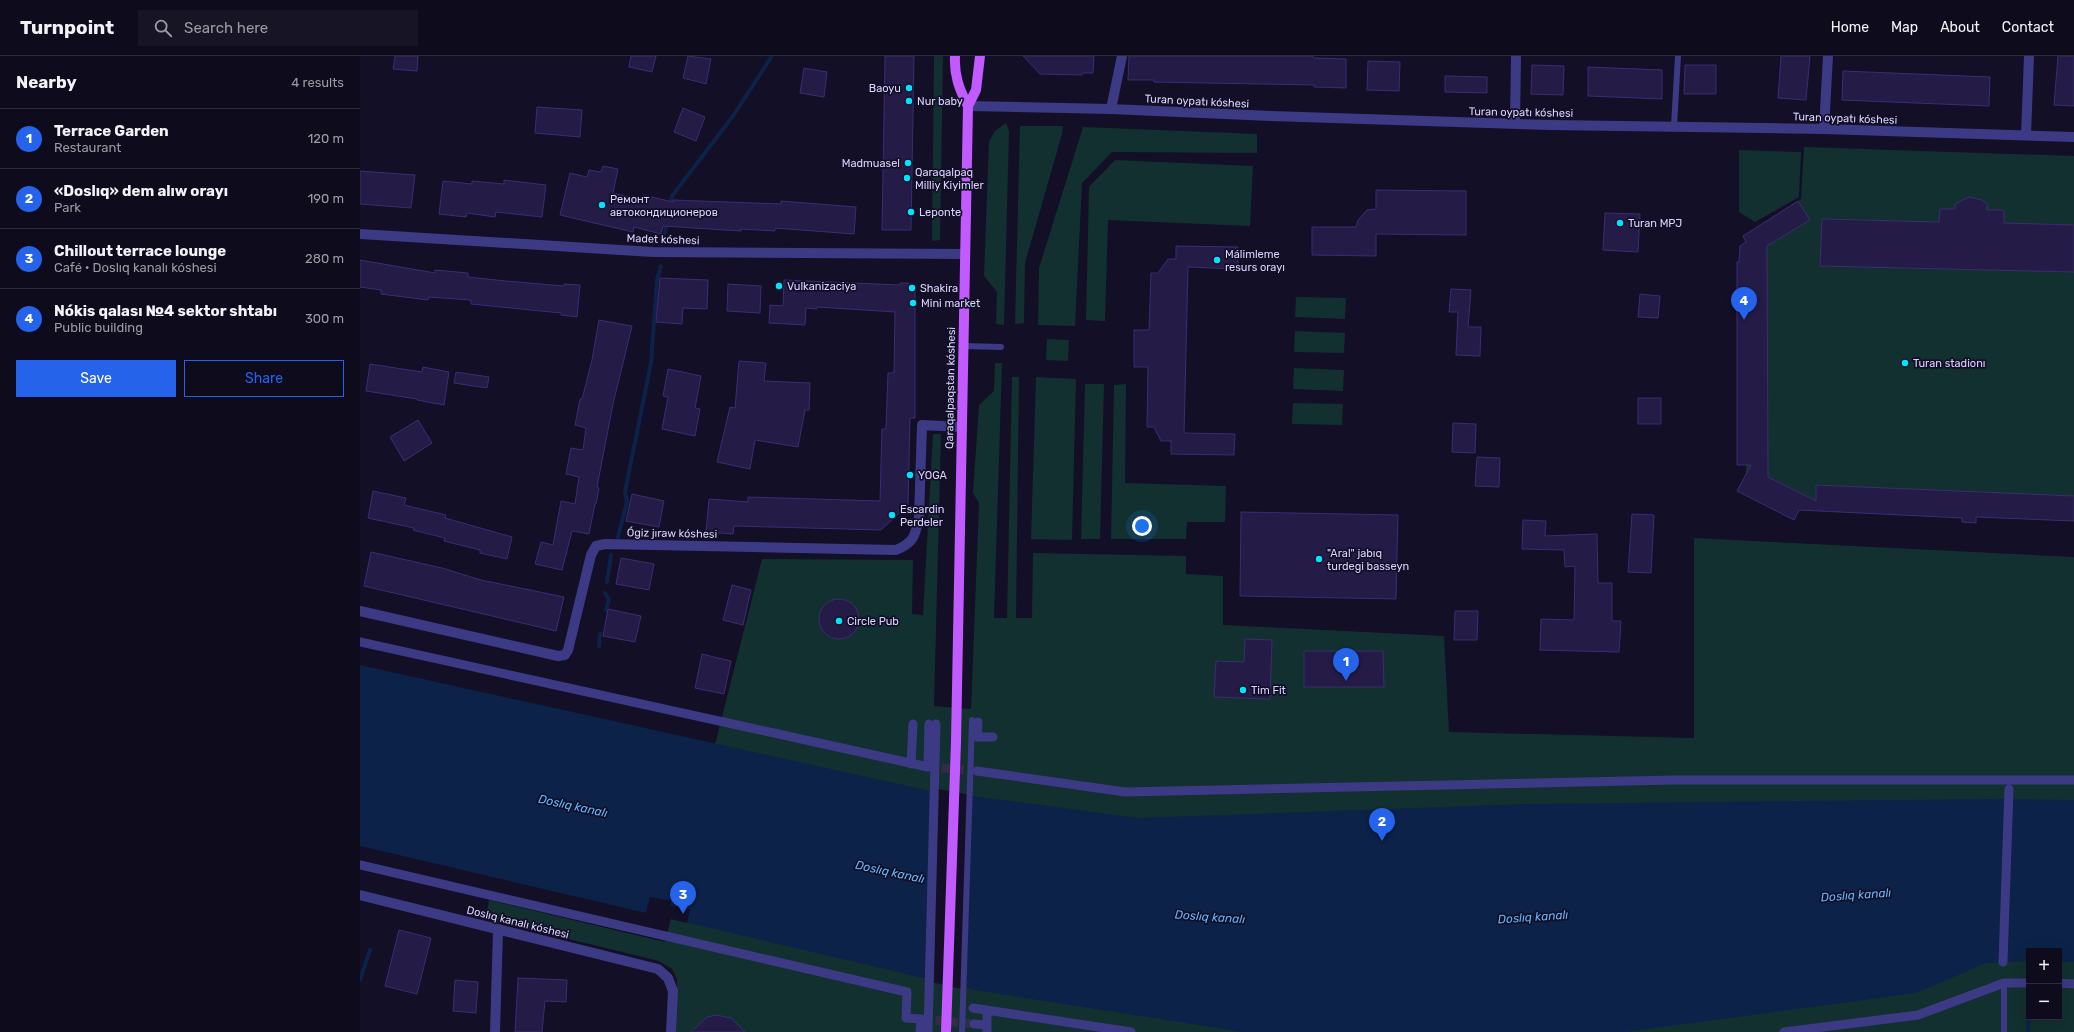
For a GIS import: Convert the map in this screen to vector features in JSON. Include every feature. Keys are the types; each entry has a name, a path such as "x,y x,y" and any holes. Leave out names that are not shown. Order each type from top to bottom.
{"main road":[{"name":"Qaraqalpaqstan kóshesi","path":"955,56 954,69 958,86 968,106"},
{"name":"Qaraqalpaqstan kóshesi","path":"946,1032 956,742 968,106 976,90 980,56"}],"street":[{"path":"1111,109 1122,56"},
{"path":"1515,124 1516,56"},
{"path":"1824,129 1828,56"},
{"path":"2026,135 2029,56"},
{"name":"Turan oypatı kóshesi","path":"968,106 1111,109 1515,124 1824,129 2074,137"},
{"name":"Madet kóshesi","path":"360,234 652,252 965,254"},
{"name":"Ógiz jıraw kóshesi","path":"360,611 558,656 564,655 568,650 591,555 596,546 605,544 896,550 908,545 916,534 922,425 962,427"},
{"path":"360,642 928,767 933,724 928,1032"},
{"path":"975,721 978,737 993,737"},
{"path":"911,764 913,724"},
{"path":"977,771 1125,792 1682,780 2074,780"},
{"path":"2003,962 2009,789"},
{"path":"360,865 907,992 906,1018 921,1019 920,1032"},
{"name":"Doslıq kanalı kóshesi","path":"360,895 658,969 668,978 672,991 671,1032"},
{"path":"495,1032 498,930"},
{"path":"1784,1032 1918,1015 2004,983 2026,983"},
{"path":"2062,984 2074,984"},
{"path":"973,1008 1131,1032"},
{"path":"974,1024 987,1028 987,1010"}],"lane":[{"path":"1674,126 1678,56"},
{"path":"963,346 1001,347"},
{"path":"962,1032 975,721"},
{"path":"2004,983 2004,1032"}],"green space":[{"path":"934,56 943,56 940,240 932,241"},
{"path":"1006,123 1009,131 1004,325 996,324 997,292 984,276 989,141 995,131"},
{"path":"1020,126 1063,126 1025,263 1024,323 1015,324"},
{"path":"1083,127 1257,134 1257,153 1112,152 1082,183 1075,326 1038,325 1039,268"},
{"name":"Turan stadionı","path":"1804,147 2074,156 2074,521 1799,509 1794,520 1737,491 1746,474 1746,465 1737,465 1737,262 1739,262 1740,246 1746,242 1743,236 1801,199"},
{"path":"1739,150 1801,152 1799,197 1755,222 1739,212"},
{"path":"1115,160 1253,166 1250,226 1108,220 1105,321 1086,320 1089,187"},
{"path":"1296,297 1346,298 1345,319 1295,317"},
{"path":"1295,331 1345,333 1344,353 1294,352"},
{"path":"1047,339 1069,340 1068,361 1046,360"},
{"path":"995,363 1002,363 994,618 1007,618 1012,377 1019,377 1016,618 1032,618 1033,553 1186,556 1186,574 1223,576 1223,625 1444,636 1449,732 1694,738 1694,538 2074,557 2074,1032 676,1032 677,979 672,969 659,961 486,919 489,900 665,942 762,559 913,560 912,614 923,615 933,434 941,434 934,706 971,709 979,503 973,493 979,405 994,391"},
{"path":"1294,368 1344,370 1343,391 1293,389"},
{"path":"1036,377 1076,379 1072,540 1031,539"},
{"path":"1085,384 1104,384 1100,539 1081,539"},
{"path":"1126,384 1125,483 1226,486 1225,522 1187,522 1186,539 1111,539 1114,385"},
{"path":"1293,403 1343,404 1342,425 1292,424"}],"water":[{"name":"Doslıq kanalı","path":"360,665 926,790 1139,818 1529,804 1995,799 2074,800 2074,962 2062,962 2062,948 2026,948 2026,961 1986,963 1916,993 1625,1032 1243,1032 975,990 360,846"}],"pier":[{"path":"932,788 972,795 966,990 927,981"},
{"path":"650,897 671,901 670,906 690,910 687,923 646,913"}],"building":[{"path":"395,56 418,56 417,71 393,69"},
{"path":"631,56 656,56 652,72 629,67"},
{"path":"688,56 711,59 706,84 683,78"},
{"path":"885,56 914,56 911,230 882,230"},
{"path":"1023,56 1094,56 1093,73 1082,73 1082,75 1040,74"},
{"path":"1129,56 1313,56 1313,58 1346,59 1346,88 1314,87 1314,85 1154,82 1154,80 1128,80"},
{"path":"1781,56 1810,56 1806,100 1778,98"},
{"path":"2058,56 2074,56 2074,106 2054,105"},
{"path":"1368,61 1400,62 1399,91 1367,90"},
{"path":"1532,65 1564,66 1563,95 1531,94"},
{"path":"1685,65 1716,65 1716,94 1684,94"},
{"path":"1588,67 1662,70 1662,99 1588,96"},
{"path":"804,68 827,72 824,97 800,93"},
{"path":"1843,71 1990,77 1989,106 1842,100"},
{"path":"1445,76 1487,77 1487,93 1445,92"},
{"path":"537,107 582,110 580,137 535,133"},
{"path":"683,108 705,117 696,141 674,132"},
{"path":"603,166 618,169 613,193 642,200 643,195 673,202 673,200 781,204 781,201 856,207 854,234 775,228 775,231 741,229 741,231 663,226 661,234 634,227 633,232 560,215 570,173 587,177 589,170 601,172"},
{"path":"360,171 415,175 411,208 360,204"},
{"path":"504,180 546,185 542,217 496,212 495,217 467,213 466,217 439,214 443,181 472,184 472,181 504,184"},
{"path":"1376,190 1466,191 1466,235 1376,234 1376,256 1312,255 1312,227 1356,227 1358,220 1367,210 1376,209"},
{"path":"1969,197 1982,200 1987,204 1987,210 2004,210 2004,223 2074,225 2074,272 1820,266 1822,219 1939,222 1940,209 1955,209 1955,204"},
{"path":"1798,201 1810,220 1767,246 1768,477 1816,501 1816,485 2074,496 2074,521 1976,517 1976,523 1962,522 1962,518 1799,510 1794,520 1737,491 1751,465 1737,465 1737,262 1739,262 1740,246 1746,242 1743,236"},
{"path":"1605,213 1640,214 1638,252 1603,250"},
{"path":"1176,246 1238,247 1238,269 1188,267 1184,433 1235,434 1234,455 1171,454 1171,441 1161,441 1154,427 1147,427 1148,367 1134,367 1134,330 1149,330 1151,273 1158,273 1168,259 1176,259"},
{"path":"360,260 435,273 435,270 468,273 468,277 564,286 564,284 580,285 577,317 561,315 561,313 471,304 471,300 429,297 428,300 381,294 381,290 360,287"},
{"path":"660,278 708,280 707,309 683,308 682,324 656,322"},
{"path":"784,280 900,285 900,283 908,283 915,289 915,418 910,418 908,505 881,530 734,526 733,534 706,532 709,499 748,502 748,497 880,501 882,429 886,429 888,373 894,373 895,312 817,307 817,309 806,308 805,325 769,323 770,305 783,306"},
{"path":"728,284 761,286 760,313 727,311"},
{"path":"1451,289 1471,290 1468,327 1481,327 1480,356 1456,355 1458,312 1449,312"},
{"path":"1640,294 1660,296 1658,318 1638,317"},
{"path":"599,320 632,326 613,404 597,487 599,488 589,534 572,531 562,570 535,564 541,542 553,545 561,501 575,504 579,477 566,474 571,448 583,450 586,428 575,425 580,399 582,399 592,360"},
{"path":"739,361 766,363 764,381 810,383 809,410 805,410 798,447 755,440 750,469 717,462 730,407 735,408"},
{"path":"370,364 422,372 423,367 449,372 444,405 366,391"},
{"path":"668,369 701,376 695,408 700,409 695,436 662,429 668,397 663,396"},
{"path":"456,372 489,377 487,388 454,383"},
{"path":"1638,398 1661,398 1661,424 1638,424"},
{"path":"418,420 432,443 404,461 390,437"},
{"path":"1453,423 1476,424 1475,453 1452,452"},
{"path":"1477,457 1500,458 1499,487 1475,486"},
{"path":"373,491 406,498 404,505 446,515 445,518 512,537 507,559 480,553 480,550 444,541 445,538 413,530 414,528 368,518"},
{"path":"632,494 664,501 659,527 626,521"},
{"name":"\"Aral\" jabıq turdegi basseyn","path":"1241,512 1398,515 1396,599 1240,596"},
{"path":"1632,514 1654,515 1651,573 1628,572"},
{"path":"1523,520 1546,521 1545,536 1597,534 1598,583 1612,583 1612,621 1621,621 1619,652 1540,650 1541,619 1574,620 1575,566 1565,567 1564,550 1522,549"},
{"path":"371,552 442,568 481,580 564,597 556,631 364,586"},
{"path":"621,558 654,564 649,590 616,584"},
{"path":"732,585 751,590 743,625 723,620"},
{"name":"Circle Pub","path":"843,599 850,602 856,608 859,619 858,627 850,636 843,639 835,639 828,636 820,627 819,615 822,608 831,600"},
{"path":"608,609 641,616 635,642 603,636"},
{"path":"1455,611 1478,611 1477,640 1454,640"},
{"path":"1245,639 1272,640 1270,699 1214,697 1216,661 1244,662"},
{"path":"1304,651 1383,651 1384,687 1304,687"},
{"path":"702,654 731,661 724,694 695,688"},
{"path":"399,930 431,938 417,994 385,986"},
{"path":"518,978 567,980 566,1002 545,1001 542,1032 515,1032"},
{"path":"455,980 478,982 476,1013 453,1011"},
{"path":"716,1015 731,1018 745,1032 691,1032 707,1017"}],"waterway":[{"path":"670,206 672,196 733,116 772,56"},
{"path":"665,233 667,222"},
{"path":"618,537 627,502 625,492 651,363 657,280 661,266"},
{"path":"607,582 611,555"},
{"path":"605,593 609,599 606,610"},
{"path":"599,646 600,634"},
{"path":"360,980 370,950"},
{"path":"2028,1032 2029,1020"}],"tunnel":[{"path":"928,767 977,771"},
{"path":"922,1019 974,1024"}],"place":[{"name":"Baoyu","path":"909,88"},
{"name":"Nur baby","path":"909,101"},
{"name":"Madmuasel","path":"908,163"},
{"name":"Qaraqalpaq Milliy Kiyimler","path":"907,178"},
{"name":"Ремонт автокондиционеров","path":"602,205"},
{"name":"Leponte","path":"911,212"},
{"name":"Turan MPJ","path":"1620,223"},
{"name":"Málimleme resurs orayı","path":"1217,260"},
{"name":"Vulkanizaciya","path":"779,286"},
{"name":"Shakira","path":"912,288"},
{"name":"Mini market","path":"913,303"},
{"name":"Nókis qalası №4 sektor shtabı","path":"1744,320"},
{"name":"Turan stadionı","path":"1905,363"},
{"name":"YOGA","path":"910,475"},
{"name":"Escardin Perdeler","path":"892,515"},
{"name":"\"Aral\" jabıq turdegi basseyn","path":"1319,559"},
{"name":"Circle Pub","path":"839,621"},
{"name":"Terrace Garden","path":"1346,681"},
{"name":"Tim Fit","path":"1243,690"},
{"name":"«Doslıq» dem alıw orayı","path":"1382,841"},
{"name":"Chillout terrace lounge","path":"683,914"}]}
